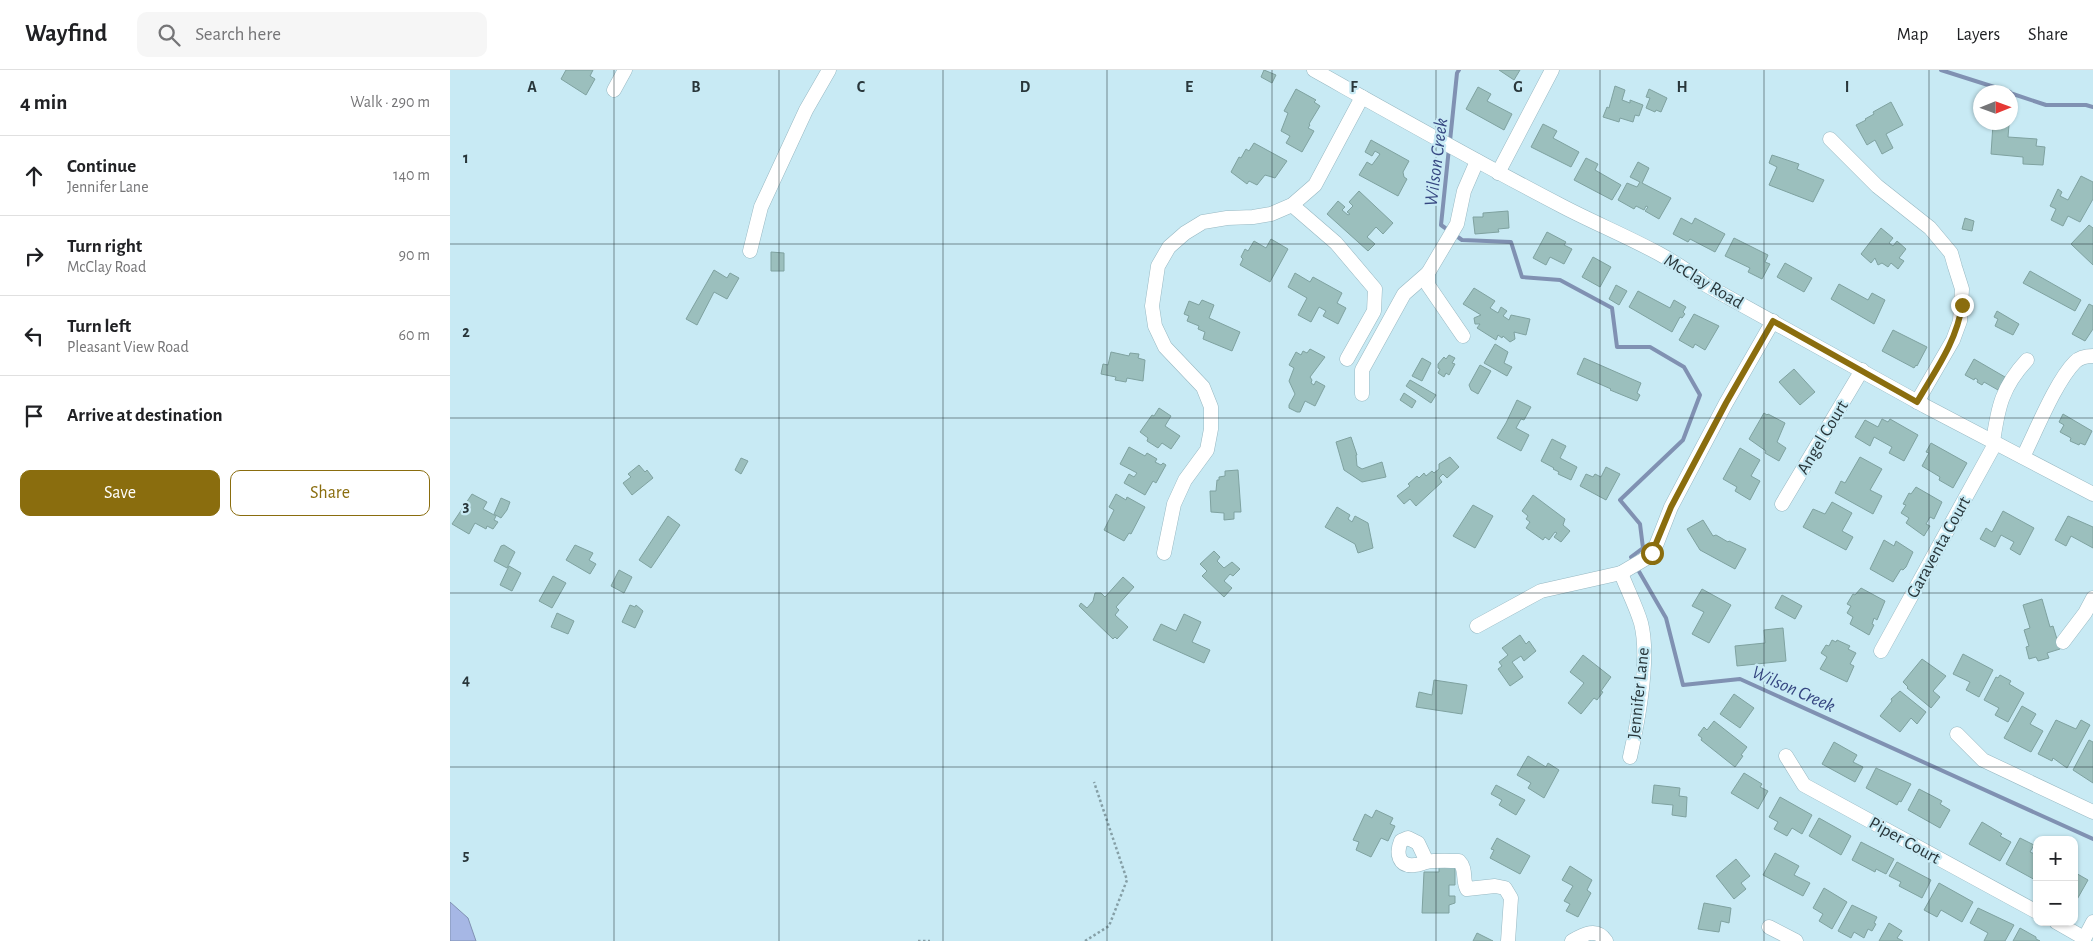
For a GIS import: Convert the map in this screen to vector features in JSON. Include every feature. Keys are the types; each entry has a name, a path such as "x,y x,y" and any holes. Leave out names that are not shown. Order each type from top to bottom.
{"street":[{"path":"614,90 625,70"},
{"path":"750,251 762,207 806,110 829,70"},
{"path":"1498,172 1552,70"},
{"name":"McClay Road","path":"1319,71 1477,161 1690,271 1706,285 1917,402 2093,494"},
{"path":"1164,553 1174,504 1185,480 1207,450 1211,429 1211,407 1203,387 1165,348 1155,326 1152,306 1158,266 1169,247 1185,233 1203,222 1271,214 1292,205 1315,185 1362,97"},
{"path":"1830,139 1877,186 1930,228 1951,253 1962,289 1960,321 1949,347 1917,402"},
{"path":"1362,394 1362,370 1404,294 1428,273 1457,224 1464,191 1477,161"},
{"path":"1292,205 1336,244 1375,289 1374,311 1347,359"},
{"path":"1428,273 1428,285 1463,336"},
{"path":"1477,626 1541,591 1624,571 1650,556 1657,544 1671,507 1726,403 1773,321"},
{"path":"2023,457 2066,374 2076,361 2086,356 2093,356"},
{"name":"Garaventa Court","path":"1881,651 1994,443 1998,411 2008,382 2027,360"},
{"name":"Angel Court","path":"1782,504 1862,370"},
{"name":"Jennifer Lane","path":"1624,571 1641,622 1645,651 1638,716 1630,757"},
{"path":"2063,642 2085,613 2093,598"},
{"path":"1957,734 1983,760 2093,812"},
{"name":"Piper Court","path":"1786,756 1804,785 2033,910"},
{"path":"1426,862 1459,860 1464,867 1465,884 1468,889 1499,886 1505,888 1511,898 1508,941"},
{"path":"2063,926 2084,939 2093,922"},
{"path":"1769,926 1796,941"},
{"path":"1572,941 1580,936 1597,932 1601,933 1606,941"}],"path":[{"path":"1085,941 1109,926 1127,880 1094,782"},
{"path":"918,941 930,941"}],"water":[{"path":"450,902 468,918 476,941 450,941"}],"building":[{"path":"566,70 593,70 590,76 595,79 586,95 561,79"},
{"path":"1264,70 1276,75 1272,83 1261,77"},
{"path":"1499,70 1520,70 1514,80"},
{"path":"1615,86 1625,90 1622,100 1630,103 1630,100 1643,105 1639,116 1635,115 1633,122 1620,118 1619,122 1603,117 1607,107 1609,108"},
{"path":"1478,87 1491,94 1487,101 1512,114 1504,130 1466,109"},
{"path":"1296,89 1316,100 1314,102 1320,106 1309,124 1308,128 1314,131 1302,152 1286,143 1290,136 1281,131 1288,113 1284,111"},
{"path":"1649,89 1667,98 1661,112 1656,110 1655,112 1646,108 1650,98 1646,97"},
{"path":"1891,102 1903,125 1886,134 1893,148 1882,154 1875,140 1867,145 1856,125 1874,114 1873,112"},
{"path":"1543,124 1557,131 1553,138 1579,152 1571,167 1531,147"},
{"path":"1993,130 2009,130 2008,137 2037,139 2036,146 2045,147 2043,165 2023,164 2023,157 1991,154"},
{"path":"1371,140 1409,161 1403,172 1404,177 1407,179 1398,196 1359,175 1367,162 1372,165 1380,154 1375,151 1372,156 1365,152"},
{"path":"1254,143 1287,161 1275,178 1265,175 1257,185 1249,181 1247,184 1231,172 1239,157 1241,158 1246,149 1249,151"},
{"path":"1772,155 1799,164 1797,169 1824,180 1813,202 1769,185 1777,167 1769,163"},
{"path":"1586,158 1598,164 1595,170 1621,185 1612,200 1574,180"},
{"path":"1638,162 1649,168 1642,183 1671,198 1659,219 1645,211 1648,207 1646,206 1644,210 1636,206 1634,209 1618,200 1627,183 1637,187 1640,182 1630,177"},
{"path":"2081,176 2093,182 2093,199 2080,222 2068,216 2063,226 2051,220 2056,209 2050,206 2058,189 2062,192 2060,196 2068,200"},
{"path":"1359,191 1393,223 1383,234 1376,227 1367,237 1375,244 1368,251 1327,214 1338,201 1345,207 1342,210 1348,215 1350,214 1347,212 1353,206 1349,202"},
{"path":"1508,211 1509,228 1498,229 1499,232 1475,234 1473,217 1483,217 1483,213"},
{"path":"1681,218 1692,224 1695,218 1725,234 1715,252 1690,239 1688,242 1673,234"},
{"path":"1965,218 1974,221 1972,231 1962,229"},
{"path":"2089,225 2093,228 2093,265 2071,244"},
{"path":"1881,228 1893,238 1889,243 1893,246 1897,241 1906,249 1899,258 1904,261 1898,269 1891,263 1888,267 1882,263 1878,265 1875,258 1871,263 1861,254"},
{"path":"1547,232 1566,242 1564,245 1572,249 1564,264 1550,257 1546,265 1533,258"},
{"path":"1734,238 1768,255 1765,262 1770,264 1762,279 1748,272 1750,268 1725,256"},
{"path":"1271,239 1288,249 1270,282 1240,265 1245,249 1248,251 1254,241 1266,248"},
{"path":"771,252 784,253 784,271 771,271"},
{"path":"1593,257 1611,267 1600,287 1582,277"},
{"path":"1785,263 1812,278 1804,292 1777,277"},
{"path":"714,270 727,278 730,273 739,278 727,299 714,292 697,325 686,319"},
{"path":"2030,271 2081,300 2075,311 2023,283"},
{"path":"1295,273 1310,282 1313,277 1342,293 1337,303 1346,308 1338,324 1323,316 1326,311 1319,307 1311,322 1298,315 1307,298 1288,287"},
{"path":"1839,284 1868,300 1872,293 1885,300 1874,324 1831,299"},
{"path":"1616,285 1627,291 1619,305 1609,299"},
{"path":"1474,288 1495,301 1490,308 1498,313 1501,307 1507,311 1503,316 1509,320 1511,315 1530,319 1526,335 1514,332 1515,339 1510,342 1503,336 1502,338 1498,335 1496,340 1477,328 1480,324 1475,324 1474,318 1481,315 1463,304"},
{"path":"1638,291 1670,308 1674,300 1686,307 1683,312 1685,314 1682,318 1680,317 1672,332 1629,307"},
{"path":"1202,300 1214,305 1209,318 1240,332 1232,351 1203,339 1205,332 1198,329 1199,326 1187,321 1189,316 1184,314 1189,301 1199,305"},
{"path":"2089,304 2093,306 2093,329 2085,341 2072,334"},
{"path":"1997,311 2019,324 2013,335 1995,326 1998,319 1994,317"},
{"path":"1694,314 1719,326 1705,350 1695,344 1693,348 1679,340"},
{"path":"1893,330 1927,347 1914,368 1882,351"},
{"path":"1495,344 1508,352 1504,363 1512,367 1507,376 1484,363"},
{"path":"1310,349 1325,357 1310,377 1311,383 1314,385 1316,381 1325,386 1315,406 1305,401 1300,412 1297,412 1289,408 1295,394 1289,381 1294,368 1289,365 1296,352 1301,355 1303,351 1307,353"},
{"path":"1111,352 1129,356 1130,353 1139,354 1138,358 1145,360 1143,381 1127,378 1126,382 1115,380 1116,377 1101,374 1103,364 1108,365"},
{"path":"1449,355 1455,358 1452,363 1455,364 1449,375 1446,373 1444,377 1438,373 1440,369 1438,364 1444,357 1446,359"},
{"path":"1422,358 1431,363 1422,381 1412,376"},
{"path":"1584,358 1641,383 1637,393 1640,395 1637,401 1577,374"},
{"path":"1974,359 2005,377 1998,390 1984,382 1982,385 1975,378 1974,380 1965,375"},
{"path":"1480,365 1491,371 1478,394 1471,390 1469,385"},
{"path":"1794,369 1815,392 1800,405 1779,382"},
{"path":"1410,380 1436,395 1431,403 1406,386"},
{"path":"1404,393 1416,401 1412,408 1400,400"},
{"path":"1517,400 1531,407 1524,420 1521,419 1516,428 1529,435 1521,451 1497,438"},
{"path":"1159,408 1171,416 1165,426 1180,436 1171,449 1162,443 1158,448 1147,441 1148,438 1140,432"},
{"path":"1764,413 1785,423 1777,442 1786,448 1779,461 1765,453 1766,451 1749,439"},
{"path":"2063,414 2092,431 2085,445 2080,443 2079,445 2070,441 2071,438 2060,432 2064,425 2059,422"},
{"path":"1882,419 1888,422 1890,419 1918,435 1904,461 1889,453 1892,447 1874,437 1870,446 1855,437 1865,420 1878,427"},
{"path":"1351,437 1357,455 1357,466 1362,469 1382,462 1386,477 1362,482 1344,470 1336,442"},
{"path":"1552,439 1566,446 1560,458 1577,467 1571,480 1558,474 1559,472 1554,468 1541,461"},
{"path":"1931,443 1967,463 1953,488 1939,480 1940,477 1922,466 1929,453 1926,452"},
{"path":"1129,447 1145,456 1147,453 1157,459 1155,462 1166,465 1156,483 1153,481 1145,495 1124,483 1129,474 1134,477 1137,473 1120,464"},
{"path":"1740,448 1760,460 1751,476 1760,481 1750,500 1735,491 1737,487 1723,479"},
{"path":"1450,457 1459,467 1447,478 1443,474 1439,478 1442,482 1416,506 1410,499 1404,504 1397,496 1410,486 1408,484 1417,476 1419,478 1424,473 1426,476 1432,471 1434,473 1439,469 1439,464"},
{"path":"1860,457 1882,469 1870,490 1882,496 1873,514 1835,493 1841,481 1845,483"},
{"path":"741,458 748,461 741,474 735,470"},
{"path":"639,465 645,472 647,470 653,478 632,495 623,483 631,477 628,474"},
{"path":"1606,467 1620,474 1606,500 1580,486 1586,474 1593,477 1595,474 1601,477"},
{"path":"1238,470 1241,512 1234,512 1234,519 1224,520 1224,513 1211,512 1210,491 1216,491 1217,480 1219,480 1219,477 1225,476 1225,471"},
{"path":"1916,487 1942,502 1934,519 1930,517 1926,524 1930,526 1924,536 1906,523 1909,518 1901,513 1906,505 1903,504 1909,493 1911,494"},
{"path":"472,494 487,502 483,509 496,516 494,520 498,522 493,529 487,526 486,529 475,523 469,534 452,524"},
{"path":"1116,494 1126,500 1127,497 1145,507 1131,534 1129,533 1124,541 1104,530 1114,510 1109,507"},
{"path":"1533,495 1565,519 1563,525 1570,531 1561,542 1554,537 1557,533 1555,532 1549,540 1545,537 1543,540 1526,528 1530,522 1526,519 1528,516 1522,511"},
{"path":"501,498 510,502 501,518 494,514"},
{"path":"1832,502 1852,513 1842,531 1853,537 1846,550 1803,527 1813,509 1825,514"},
{"path":"1473,505 1493,516 1475,548 1453,536"},
{"path":"1337,507 1350,515 1348,519 1352,522 1355,516 1368,523 1373,548 1358,553 1355,544 1325,527"},
{"path":"2003,511 2034,528 2020,555 2010,549 2014,542 2001,535 1995,547 1980,539 1986,528 1992,532"},
{"path":"668,516 680,525 651,568 639,560"},
{"path":"2068,516 2093,527 2093,548 2071,536 2066,546 2055,540"},
{"path":"1703,520 1713,536 1716,535 1746,549 1735,569 1700,550 1687,529"},
{"path":"1884,540 1894,546 1896,541 1913,552 1906,567 1903,570 1901,569 1893,582 1870,569"},
{"path":"504,545 515,552 507,568 494,561 501,546"},
{"path":"575,545 593,553 589,560 596,564 590,574 566,560"},
{"path":"1214,551 1220,557 1217,561 1224,568 1232,562 1240,569 1233,576 1230,574 1224,581 1232,588 1224,597 1202,576 1207,571 1200,564"},
{"path":"509,566 521,573 512,591 500,585"},
{"path":"619,570 632,577 624,593 611,586"},
{"path":"553,576 566,583 552,608 539,601"},
{"path":"1123,577 1134,587 1116,607 1119,610 1115,615 1128,627 1117,639 1115,637 1113,639 1079,606 1081,603 1087,608 1093,601 1095,593 1101,593 1105,597"},
{"path":"1861,588 1885,601 1877,620 1874,618 1872,624 1874,625 1869,635 1850,624 1853,617 1847,613 1851,606 1847,604 1853,594 1855,595"},
{"path":"1702,589 1731,605 1709,643 1692,634 1704,612 1692,606"},
{"path":"1782,595 1802,606 1795,619 1775,608"},
{"path":"2042,599 2050,627 2053,626 2060,649 2047,653 2049,658 2038,661 2036,657 2029,659 2026,647 2029,646 2024,630 2030,628 2023,605"},
{"path":"630,605 635,607 636,605 643,611 635,628 622,622"},
{"path":"557,613 574,621 568,634 551,627"},
{"path":"1184,614 1201,622 1192,642 1210,650 1204,663 1153,640 1161,624 1176,631"},
{"path":"1783,628 1786,661 1737,666 1735,646 1765,643 1764,630"},
{"path":"1520,635 1526,644 1529,641 1536,651 1524,661 1521,656 1512,662 1523,677 1510,686 1498,669 1502,666 1499,662 1508,655 1502,648"},
{"path":"1832,640 1836,642 1837,640 1850,646 1848,649 1856,653 1850,664 1854,666 1847,682 1820,669 1827,657 1821,653 1826,645 1829,646"},
{"path":"1963,654 1993,670 1979,697 1966,690 1970,682 1953,674"},
{"path":"1583,655 1611,677 1597,700 1594,698 1581,714 1568,703 1584,683 1570,672"},
{"path":"1922,659 1946,676 1933,691 1940,697 1931,708 1907,688 1903,682"},
{"path":"2000,675 2011,681 2009,684 2024,693 2008,722 1995,715 1999,708 1984,700 1996,677 1998,678"},
{"path":"1434,680 1467,685 1462,714 1416,707 1419,692 1432,695"},
{"path":"1900,691 1926,712 1917,724 1911,718 1900,732 1880,716 1892,701 1891,699"},
{"path":"1734,694 1754,708 1740,728 1720,714"},
{"path":"2022,706 2036,714 2030,724 2043,731 2031,752 2004,738"},
{"path":"2056,720 2076,729 2081,720 2090,725 2067,768 2053,758 2052,761 2038,754"},
{"path":"1714,721 1747,747 1735,767 1701,740 1702,738 1698,735 1704,727 1707,730"},
{"path":"2089,740 2093,742 2093,783 2073,770"},
{"path":"1834,742 1857,755 1853,762 1863,767 1855,782 1822,764"},
{"path":"1528,756 1546,767 1548,763 1559,770 1544,798 1528,788 1531,783 1517,775"},
{"path":"1876,768 1911,784 1901,802 1899,801 1897,805 1866,788"},
{"path":"1744,773 1762,784 1760,787 1768,791 1758,809 1731,793"},
{"path":"1496,785 1525,800 1516,815 1499,805 1502,800 1491,794"},
{"path":"1654,785 1680,788 1679,796 1687,797 1686,817 1672,815 1673,805 1652,803"},
{"path":"1919,789 1942,801 1940,804 1950,810 1940,828 1908,810"},
{"path":"1780,797 1812,815 1802,834 1792,828 1787,836 1774,829 1778,822 1769,817"},
{"path":"1376,810 1393,818 1390,824 1395,826 1388,841 1381,838 1371,857 1356,850 1359,842 1353,840 1365,814 1372,818"},
{"path":"1819,818 1851,836 1841,855 1809,836"},
{"path":"1982,822 2011,842 2000,861 1969,844"},
{"path":"1497,838 1530,856 1520,874 1490,858 1494,850 1491,849"},
{"path":"2020,838 2033,844 2030,852 2033,853 2033,879 2006,864"},
{"path":"1861,842 1894,859 1886,874 1876,869 1875,872 1852,860"},
{"path":"1775,853 1799,866 1794,875 1810,883 1803,896 1763,875"},
{"path":"1736,859 1750,876 1741,883 1746,889 1734,899 1716,876"},
{"path":"1897,862 1931,880 1922,898 1899,886 1901,882 1889,876"},
{"path":"1455,865 1455,885 1449,885 1449,896 1455,896 1455,903 1449,905 1449,913 1422,913 1424,872 1439,872 1439,866"},
{"path":"1570,866 1592,880 1587,890 1591,893 1578,917 1566,911 1570,904 1564,901 1573,886 1562,880"},
{"path":"2078,874 2088,880 2078,898"},
{"path":"1939,883 1973,902 1962,922 1941,910 1937,917 1924,910"},
{"path":"1824,888 1847,902 1832,929 1819,921 1823,914 1813,908"},
{"path":"1704,903 1731,908 1729,923 1721,921 1719,932 1698,929"},
{"path":"1852,905 1877,917 1872,931 1868,929 1864,938 1854,932 1851,938 1838,931"},
{"path":"1978,908 2014,925 2005,941 1984,941 1988,933 1970,923"},
{"path":"1889,923 1902,931 1897,938 1903,941 1879,941"},
{"path":"2020,928 2036,937 2040,941 2013,941"},
{"path":"1477,933 1493,941 1473,941"}],"waterway":[{"name":"Wilson Creek","path":"1450,141 1457,73 1459,70"},
{"path":"1941,70 1988,85"},
{"path":"2018,96 2046,105 2086,105 2093,107"},
{"name":"Wilson Creek","path":"1449,148 1441,225 1462,240 1511,242 1522,277 1560,280 1612,308 1617,347 1650,347 1684,367 1700,395 1683,440 1620,500 1640,524 1643,548 1631,557 1634,562"},
{"name":"Wilson Creek","path":"1637,568 1666,618 1683,685 1740,679 2093,839"}],"route":[{"path":"1652,553 1671,507 1726,403 1773,321 1917,402 1953,340 1960,321 1962,305"}]}
